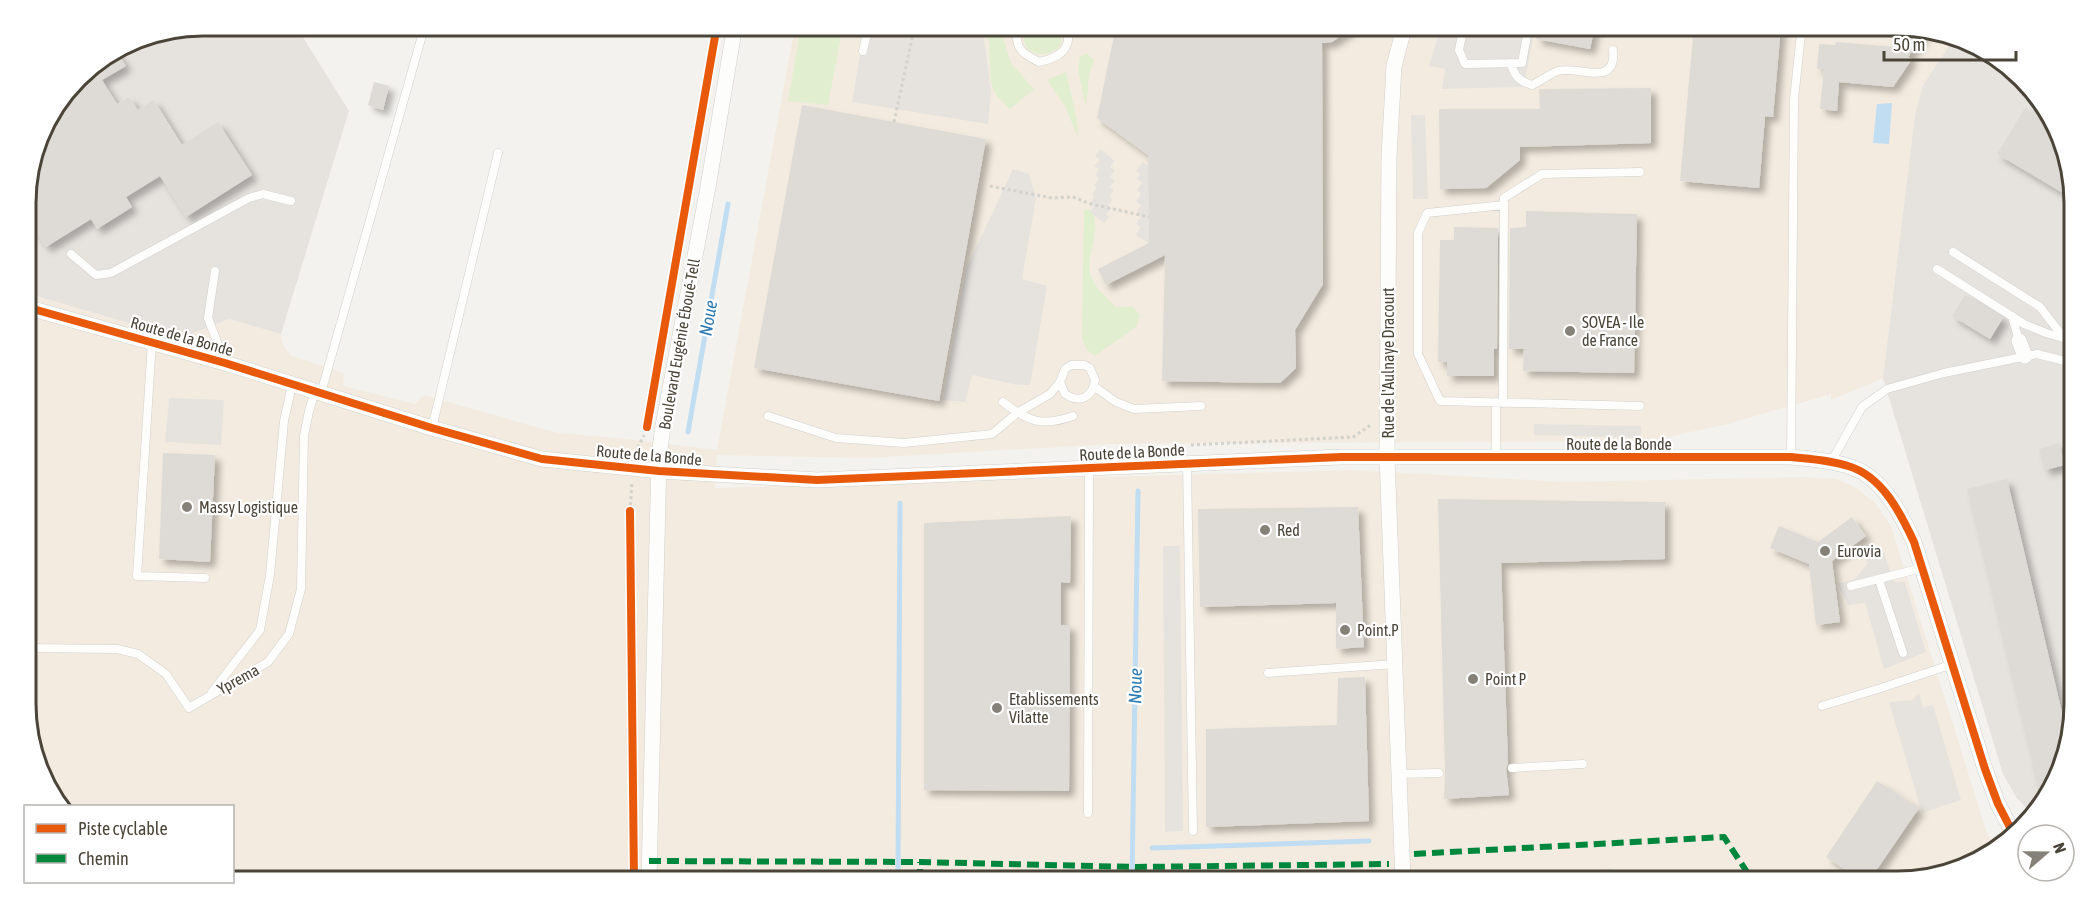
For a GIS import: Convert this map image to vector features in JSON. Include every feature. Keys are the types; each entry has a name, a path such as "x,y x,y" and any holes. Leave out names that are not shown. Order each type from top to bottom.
{"street":[{"name":"Boulevard Eugénie Éboué-Tell","path":"649,871 659,463 663,426 708,187 733,36"},
{"name":"Rue de l'Aulnaye Dracourt","path":"1402,36 1394,66 1389,157 1387,457 1403,871"},
{"name":"Route de la Bonde","path":"36,310 152,341 432,428 542,459 659,463 818,480 1187,462 1387,457 1791,457 1850,466 1885,491 1901,513 1914,542 1985,769 1998,804 2010,827"},
{"path":"2019,341 2025,356"}],"lane":[{"name":"Yprema","path":"36,648 117,649 138,654 166,674 189,708 268,662 289,634 301,589 304,436 309,411 318,392 422,36"},
{"path":"863,51 867,36"},
{"path":"1016,36 1021,52 1039,62 1056,59 1066,48 1068,36"},
{"path":"1462,36 1459,50 1465,64 1522,63 1527,36"},
{"path":"1791,457 1794,99 1801,36"},
{"path":"1511,63 1514,73 1521,81 1532,85 1558,71 1597,74 1606,71 1614,59 1613,50"},
{"path":"432,428 498,153"},
{"path":"1496,458 1500,402 1504,198 1542,174 1640,172"},
{"path":"71,254 96,275 111,273 249,198 263,194 291,201"},
{"path":"1504,205 1427,213 1418,233 1418,354 1440,401 1640,406"},
{"path":"1953,252 2040,308 2064,338"},
{"path":"1937,269 2012,316 2046,333 2064,338"},
{"path":"215,271 208,318 225,363"},
{"path":"2012,316 2019,341"},
{"path":"152,341 137,576 205,578"},
{"path":"1831,462 1862,407 1887,389 1944,373 2037,354 2064,361"},
{"path":"768,416 836,438 904,443 992,434 1017,413 1050,394 1060,382 1065,369 1077,364 1090,368 1095,387 1085,398 1078,399 1065,394 1060,382"},
{"path":"211,694 260,630 270,575 284,420 292,385"},
{"path":"1095,387 1116,402 1134,409 1201,406"},
{"path":"1003,402 1017,413 1036,422 1058,422 1074,416"},
{"path":"1187,462 1193,831"},
{"path":"1088,813 1089,467"},
{"path":"1851,586 1922,568"},
{"path":"1879,580 1903,653"},
{"path":"1268,673 1395,664"},
{"path":"1822,706 1953,664"},
{"path":"1512,768 1583,764"},
{"path":"1399,774 1439,773"}],"path":[{"path":"894,122 913,36"},
{"path":"990,186 1052,198 1073,197 1091,204 1149,217"},
{"path":"1188,446 1353,437 1373,423 1388,423"},
{"path":"635,454 659,463"}],"shaded area":[{"path":"192,36 302,36 349,111 281,334 229,319 181,338 36,296 37,181 53,129 64,110 93,77 119,58 149,45"},
{"path":"793,36 1908,36 1940,42 1950,45 1923,85 1915,115 1883,378 1831,400 1831,394 1728,424 1650,441 1112,444 867,458 717,455 715,488 1350,470 1565,482 1805,477 1837,479 1856,488 1876,504 1891,526 1992,842 1951,862 1908,871 234,871 234,805 70,805 58,788 42,747 37,726 36,704 36,296 181,338 229,319 281,334 283,345 290,355 344,373 343,386 415,404 424,395 557,433 717,450"},
{"path":"863,36 984,36 991,92 988,124 852,102"},
{"path":"1438,36 1533,36 1524,87 1442,89 1445,69 1429,66"},
{"path":"1950,45 1981,58 2015,85 2042,119 2051,139 2063,181 2064,715 2061,737 2051,768 2042,788 2027,808 2016,797 2003,774 1883,378 1915,115 1923,85"},
{"path":"1411,115 1425,115 1428,199 1413,199"},
{"path":"1100,149 1115,161 1110,167 1115,170 1110,177 1115,181 1110,187 1114,190 1109,197 1113,199 1108,205 1111,209 1106,214 1109,217 1104,223 1090,212 1094,206 1091,202 1094,196 1092,194 1097,188 1094,185 1099,179 1095,175 1099,169 1094,166 1100,160 1095,156"},
{"path":"1143,162 1148,166 1149,243 1136,235 1141,227 1136,224 1141,216 1137,212 1141,205 1136,202 1141,194 1137,190 1142,183 1137,179 1140,174 1136,171"},
{"path":"1013,169 1029,174 1036,198 1022,279 1047,286 1030,385 1017,385 972,375 965,402 943,400 966,269"},
{"path":"223,232 223,245 232,252 243,251 227,306 192,331 138,310 132,294"},
{"path":"169,398 224,400 221,445 165,442"},
{"path":"1534,424 1641,426 1641,438 1534,435"},
{"path":"1163,546 1180,546 1183,831 1165,832"},
{"path":"1872,546 1883,550 1894,582 1905,582 1926,652 1884,669 1865,603 1848,605 1838,584 1855,579 1868,563 1862,555"},
{"path":"1919,693 1923,707 1933,705 1961,800 1922,813 1889,702 1912,700"}],"green space":[{"path":"799,36 841,36 828,105 788,101"},
{"path":"987,36 1002,36 1011,63 1034,89 1010,109 996,95 991,84"},
{"path":"1024,36 1062,36 1062,38 1059,46 1052,52 1043,54 1034,53 1027,48"},
{"path":"1088,54 1094,60 1089,75 1086,108 1078,70 1080,57"},
{"path":"1066,72 1077,120 1078,138 1065,106 1047,80"},
{"path":"1086,209 1092,211 1095,218 1095,234 1089,266 1094,283 1116,307 1133,307 1140,315 1137,326 1095,356 1086,349 1082,339 1084,211"}],"water":[{"path":"1892,103 1889,144 1873,143 1877,104"}],"building":[{"path":"1114,36 1341,36 1332,42 1322,43 1323,284 1295,330 1296,368 1280,383 1162,381 1165,255 1106,285 1098,269 1149,243 1148,155 1097,118"},
{"path":"1537,36 1593,36 1590,49 1536,39"},
{"path":"1693,36 1780,36 1773,117 1765,116 1759,188 1680,181"},
{"path":"1903,36 1921,38 1908,57 1912,59 1893,87 1839,82 1837,111 1820,109 1824,69 1817,69 1819,44 1835,45 1836,42 1895,47"},
{"path":"120,57 126,66 102,80 117,104 129,97 138,110 154,100 182,145 218,122 252,175 186,217 160,176 126,197 132,207 97,229 91,219 46,247 36,232 37,181 45,149 53,129 71,101 93,77"},
{"path":"374,82 389,86 383,110 368,105"},
{"path":"1651,88 1651,143 1520,147 1520,160 1486,188 1440,189 1439,109 1540,109 1539,89"},
{"path":"802,105 986,139 939,401 754,368"},
{"path":"2025,108 2042,119 2058,160 2064,193 1997,154"},
{"path":"1526,211 1637,214 1634,373 1523,371 1524,349 1509,349 1510,228 1526,227"},
{"path":"1454,227 1498,228 1497,349 1494,349 1494,376 1447,376 1447,362 1438,362 1440,240 1454,240"},
{"path":"1965,295 2003,318 1990,339 1952,316"},
{"path":"2059,443 2064,465 2045,470 2039,449"},
{"name":"Massy Logistique","path":"163,453 215,455 210,562 159,559"},
{"path":"2007,479 2063,719 2061,737 2051,768 2039,792 1967,489"},
{"name":"Point P","path":"1438,499 1665,502 1665,559 1501,563 1508,764 1506,768 1509,795 1444,799"},
{"path":"1358,507 1364,647 1336,649 1336,603 1200,607 1198,509"},
{"name":"Etablissements Vilatte","path":"1071,516 1070,583 1061,582 1061,625 1070,625 1069,791 924,790 924,523"},
{"path":"1852,517 1866,536 1832,561 1840,622 1816,625 1809,564 1770,548 1779,526 1818,542"},
{"path":"1365,677 1369,821 1206,827 1206,729 1337,725 1338,678"},
{"path":"1877,781 1919,808 1876,871 1847,871 1826,857"}],"waterway":[{"name":"Noue","path":"688,432 728,204"},
{"name":"Noue","path":"1132,871 1138,491"},
{"name":"Noue","path":"898,871 900,503"},
{"name":"Noue","path":"1152,848 1369,841"}],"marked path":[{"path":"1414,854 1724,837 1746,871"},
{"path":"649,861 920,862 1135,867 1389,864"},
{"path":"920,862 920,871"}],"cycle path":[{"path":"647,427 715,36"},
{"path":"36,310 225,363 432,428 542,459 659,471 817,480 1341,457 1791,457 1841,464 1860,471 1880,487 1896,507 1914,542 1985,769 1998,804 2010,827"},
{"path":"630,511 634,871"}],"place":[{"name":"SOVEA - Ile de France","path":"1570,331"},
{"name":"Massy Logistique","path":"187,507"},
{"name":"Red","path":"1265,530"},
{"name":"Eurovia","path":"1825,551"},
{"name":"Point.P","path":"1345,630"},
{"name":"Point P","path":"1473,679"},
{"name":"Etablissements Vilatte","path":"997,708"}]}
